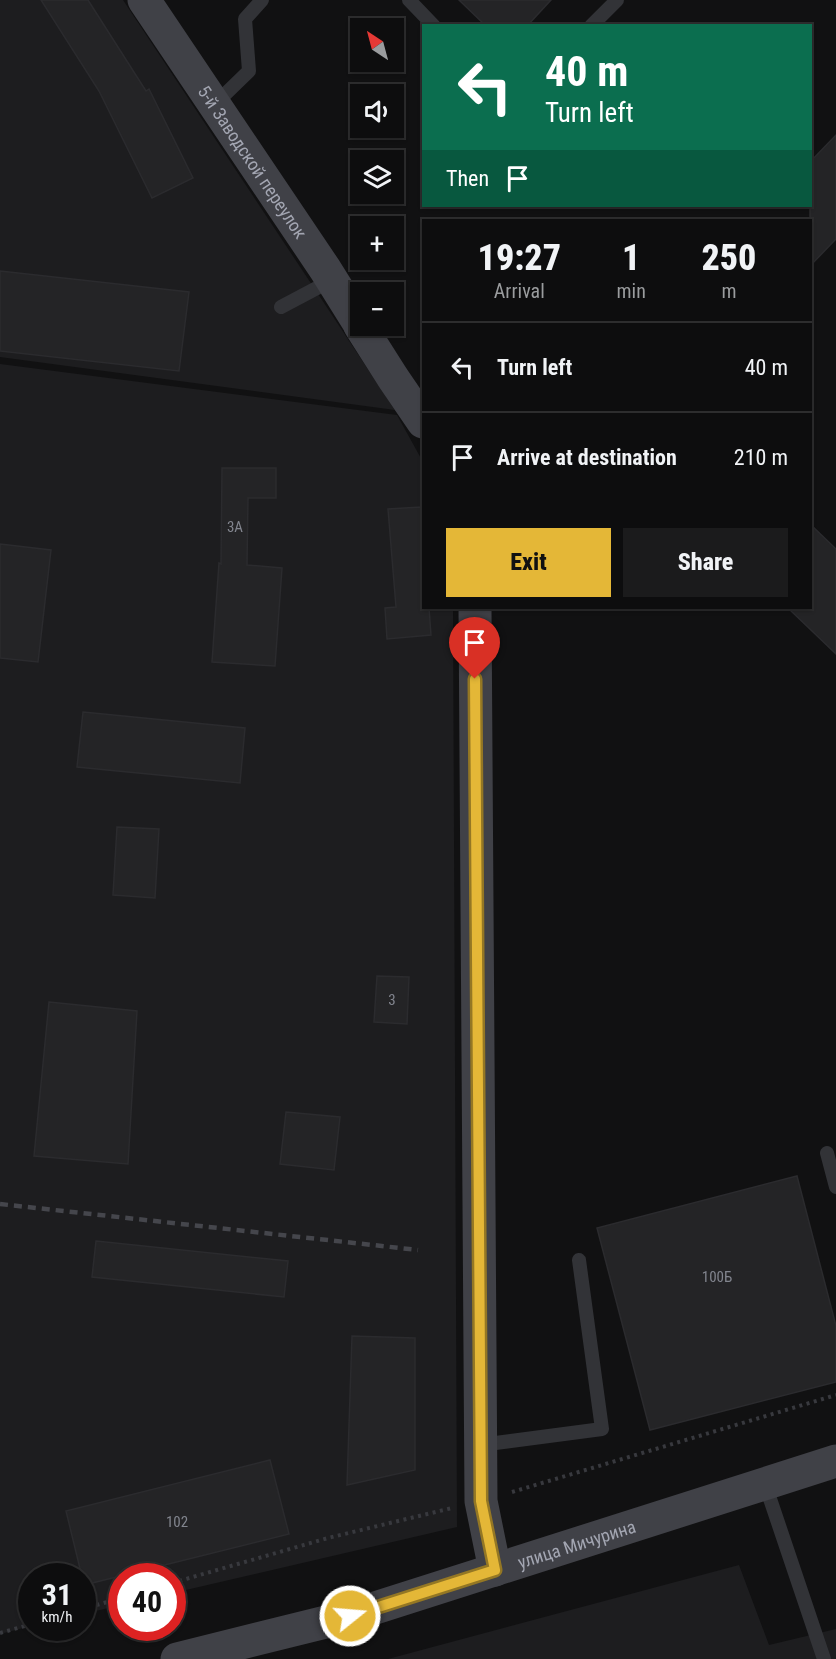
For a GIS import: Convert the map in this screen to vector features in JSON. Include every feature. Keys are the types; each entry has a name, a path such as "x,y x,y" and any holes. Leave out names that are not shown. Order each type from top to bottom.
{"street":[{"name":"5-й Заводской переулок","path":"144,0 350,309"},
{"name":"5-й Заводской переулок","path":"368,336 418,407"},
{"path":"475,609 481,1501 495,1570"},
{"name":"улица Мичурина","path":"177,1659 350,1616 836,1461"}],"lane":[{"path":"214,105 249,71 245,19 262,0"},
{"path":"409,0 432,24"},
{"path":"593,24 616,0"},
{"path":"280,307 332,280"},
{"path":"827,1154 836,1187"},
{"path":"480,1445 602,1429 579,1260"},
{"path":"765,1484 824,1659"}],"path":[{"path":"0,1633 18,1628"}],"shaded area":[{"path":"0,0 123,0 395,410 0,357"},
{"path":"0,364 397,415 422,460 422,609 453,609 457,1527 186,1590 186,1563 108,1563 108,1608 96,1611 96,1563 18,1563 18,1629 0,1634"},
{"path":"739,1565 769,1645 836,1629 836,1659 388,1659"}],"building":[{"path":"41,0 88,0 146,91 149,89 193,178 152,198 99,91"},
{"path":"459,0 551,0 529,24 484,24"},
{"path":"836,135 836,239 812,264 810,207 812,207 812,160"},
{"path":"0,271 189,292 179,371 0,351"},
{"path":"222,468 276,468 276,498 248,498 247,565 282,568 275,666 212,662 219,563 221,564"},
{"path":"421,507 422,609 429,609 431,635 387,639 385,608 396,607 388,509"},
{"path":"812,526 836,549 836,654 789,609 812,609"},
{"path":"0,544 51,550 38,662 0,658"},
{"path":"83,712 245,728 240,783 77,767"},
{"path":"117,827 159,829 155,898 113,895"},
{"path":"377,976 409,977 407,1024 374,1022"},
{"path":"49,1002 137,1011 128,1164 34,1156"},
{"path":"286,1112 340,1117 334,1170 280,1164"},
{"path":"797,1176 836,1326 836,1382 650,1430 597,1228"},
{"path":"96,1241 288,1261 284,1297 92,1277"},
{"path":"352,1336 415,1338 415,1470 347,1485"},
{"path":"270,1460 289,1534 172,1563 108,1563 108,1579 96,1582 96,1563 79,1563 66,1511"}],"railway":[{"path":"0,1204 418,1250"}],"route":[{"path":"350,1616 495,1570 481,1501 475,679"}]}
